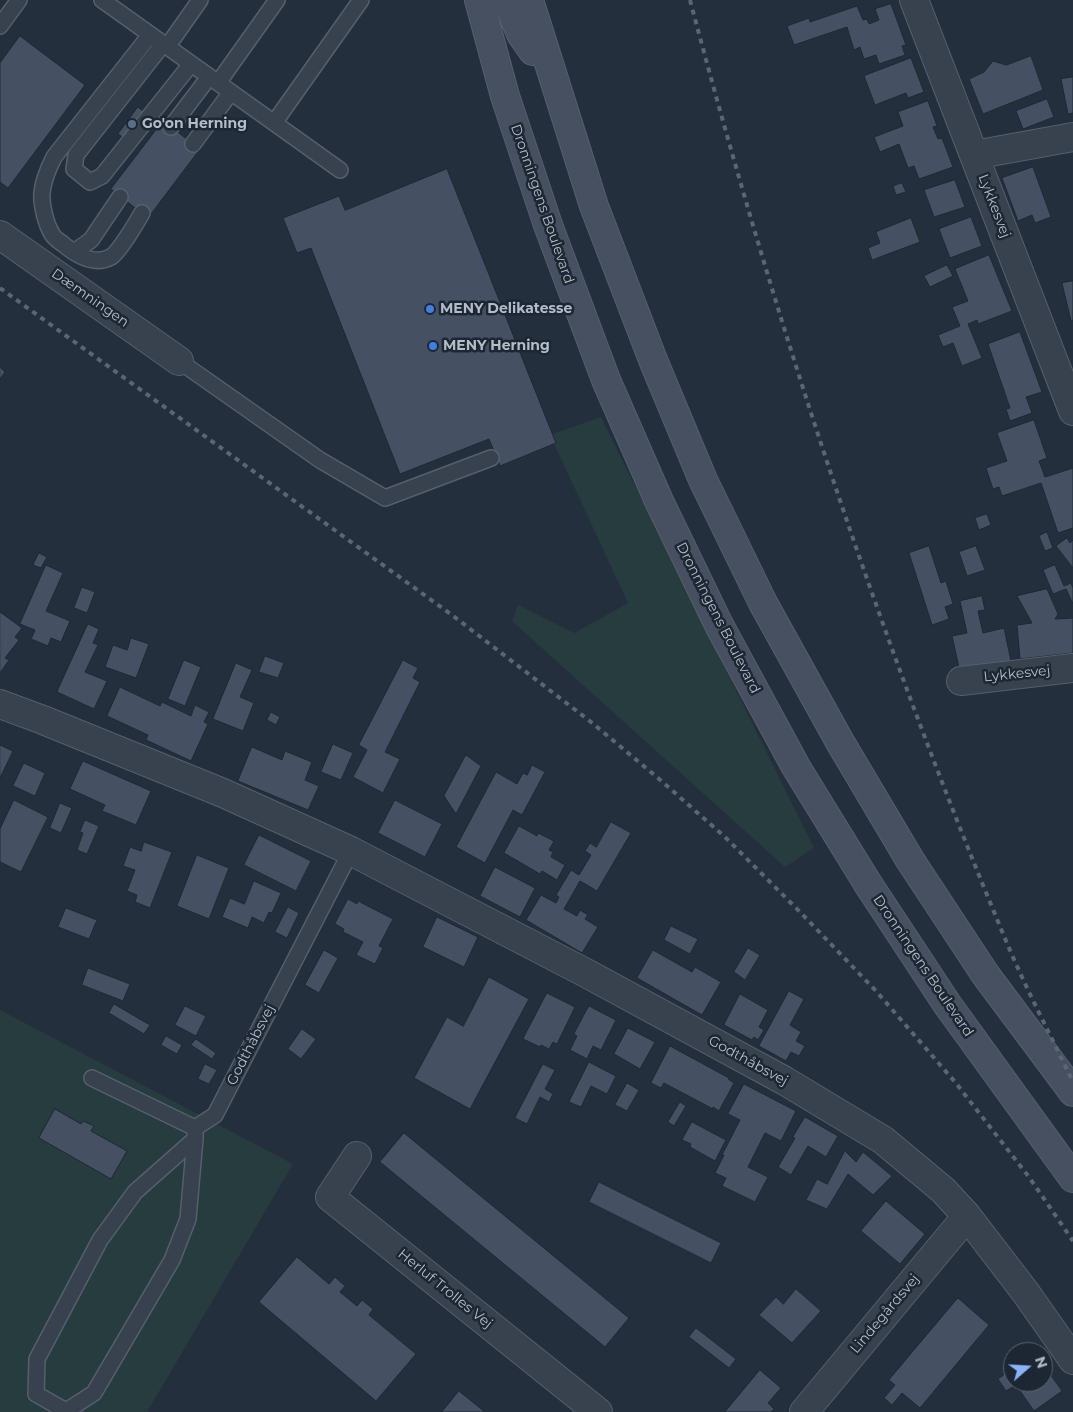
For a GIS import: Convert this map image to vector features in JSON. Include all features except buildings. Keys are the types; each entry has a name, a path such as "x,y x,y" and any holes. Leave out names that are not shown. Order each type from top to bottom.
{"main road":[{"name":"Dronningens Boulevard","path":"479,0 505,96 548,225 606,380 659,501 719,625 796,767 868,884 947,1004 1073,1178"},
{"path":"507,0 521,34 553,79"},
{"path":"529,0 598,215 653,360 703,480 763,603 840,742 910,860 985,974 1073,1092"}],"street":[{"name":"Lykkesvej","path":"914,0 1073,411"},
{"path":"974,155 1073,138"},
{"name":"Dæmningen","path":"0,235 179,361"},
{"name":"Lykkesvej","path":"961,681 1073,668"},
{"name":"Godthåbsvej","path":"0,704 223,793 351,851 586,973 785,1081 883,1140 943,1190 967,1216 1026,1293 1073,1360"},
{"name":"Herluf Trolles Vej","path":"357,1156 330,1197 598,1412"},
{"name":"Lindegårdsvej","path":"804,1412 967,1216"}],"lane":[{"path":"0,26 19,0"},
{"path":"102,0 340,170"},
{"path":"191,64 102,176 90,182 74,169 76,155 200,0"},
{"path":"193,144 219,84 277,0"},
{"path":"274,123 361,0"},
{"path":"142,213 136,227 112,256 98,260 84,258 52,235 43,211 42,194 45,176 54,157 150,35"},
{"path":"172,127 219,84"},
{"path":"74,252 91,240 120,196"},
{"path":"179,361 320,460 385,498 492,458"},
{"name":"Godthåbsvej","path":"195,1134 188,1219 172,1260 94,1392 66,1411 36,1394 37,1359 100,1240 135,1192 195,1134 215,1115 351,851"},
{"path":"92,1078 195,1134"}],"green space":[{"path":"601,417 814,848 785,867 512,621 518,605 574,633 628,603 550,435"},
{"path":"0,1010 293,1164 147,1412 0,1412"}],"railway":[{"path":"690,0 722,119 793,356 871,590 957,822 1012,954 1073,1082"},
{"path":"0,288 452,615 591,722 725,837 876,991 955,1082 1029,1177 1073,1241"}],"place":[{"name":"Go'on Herning","path":"132,124"},
{"name":"MENY Delikatesse","path":"430,309"},
{"name":"MENY Herning","path":"433,346"}]}
